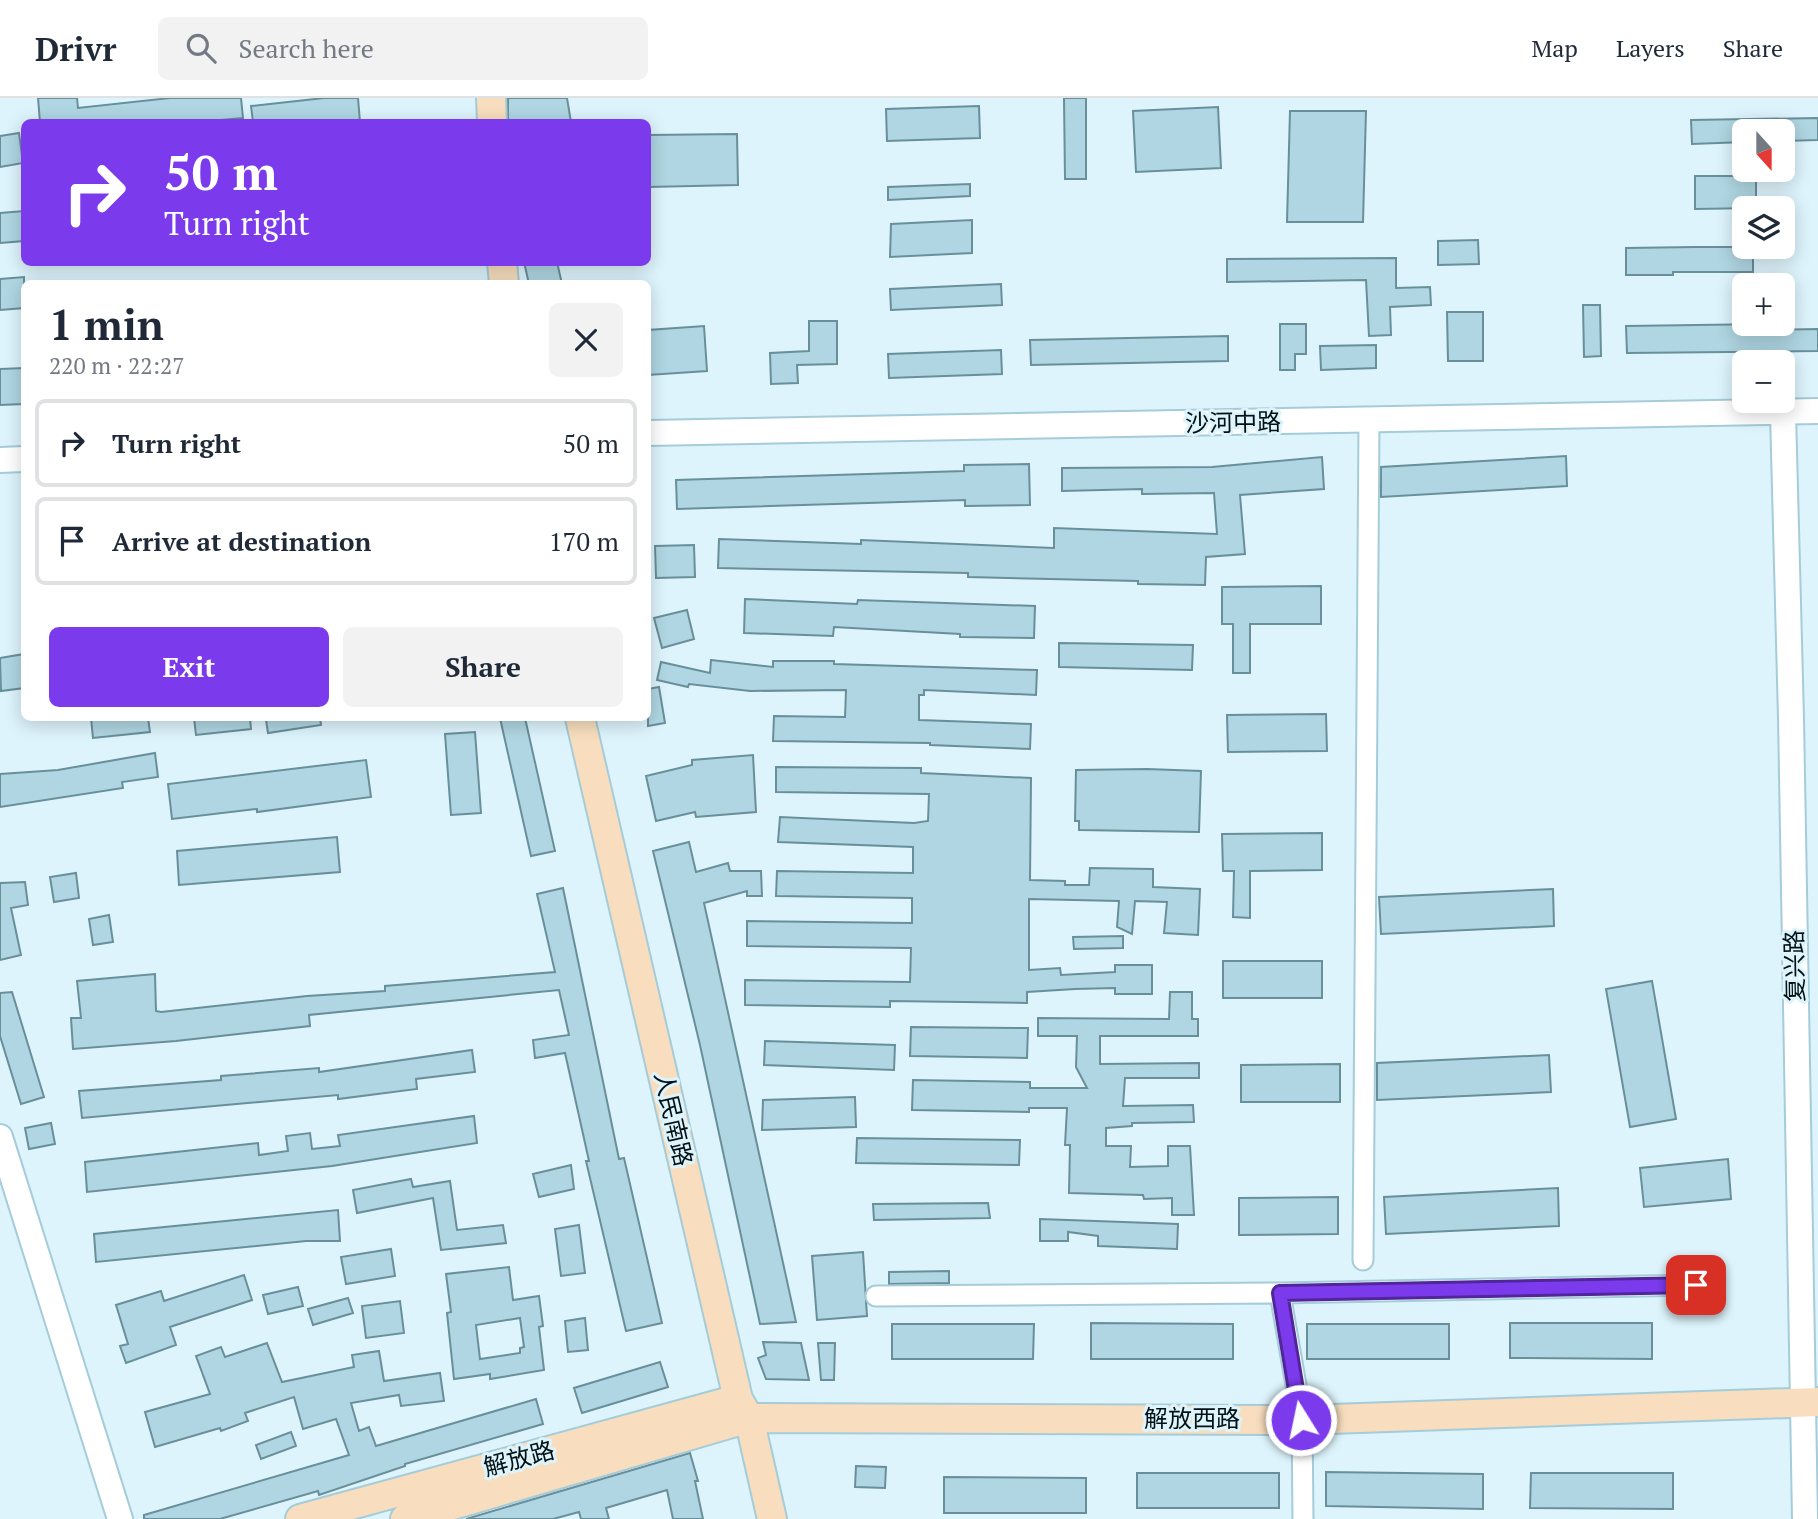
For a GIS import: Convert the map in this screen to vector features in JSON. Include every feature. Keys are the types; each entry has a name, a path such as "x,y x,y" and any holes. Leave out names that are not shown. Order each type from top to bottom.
{"main road":[{"path":"491,98 492,119"},
{"name":"人民南路","path":"581,721 772,1519"},
{"name":"解放西路","path":"744,1408 1301,1420 1810,1403"},
{"name":"解放路","path":"300,1519 744,1408"},
{"name":"解放路","path":"405,1519 744,1408"}],"street":[{"name":"沙河中路","path":"1783,421 1818,411"},
{"name":"沙河中路","path":"651,450 1369,429 1783,421 1818,428"},
{"name":"复兴路","path":"1783,421 1810,1403 1805,1519"},
{"name":"沙河中路","path":"651,433 1369,429"},
{"path":"1363,1260 1369,429"},
{"path":"0,443 21,442"},
{"path":"0,460 21,459"},
{"path":"0,1137 120,1519"},
{"path":"876,1296 1280,1293 1696,1285"},
{"path":"1280,1293 1301,1420 1303,1519"}],"building":[{"path":"38,98 77,98 78,108 170,98 241,98 243,118 232,119 40,119"},
{"path":"324,98 358,98 360,119 253,119 251,106"},
{"path":"508,98 567,98 570,119 508,119"},
{"path":"1064,98 1086,98 1086,179 1065,179"},
{"path":"979,106 980,138 887,141 886,109"},
{"path":"1218,107 1221,168 1136,172 1133,111"},
{"path":"1290,111 1366,111 1363,222 1287,222"},
{"path":"1818,118 1818,140 1796,141 1796,119 1754,119"},
{"path":"1732,119 1732,142 1692,144 1691,120"},
{"path":"19,133 21,163 0,167 0,136"},
{"path":"737,134 738,185 651,187 651,135"},
{"path":"1695,176 1732,176 1732,182 1756,182 1756,196 1732,196 1732,208 1695,209"},
{"path":"970,184 970,196 888,200 888,187"},
{"path":"21,211 21,241 0,243 0,213"},
{"path":"972,220 972,253 890,257 891,224"},
{"path":"1478,240 1479,264 1438,265 1438,241"},
{"path":"1732,247 1732,259 1753,259 1753,272 1626,275 1626,248"},
{"path":"1396,258 1396,288 1430,287 1431,305 1390,307 1391,335 1369,336 1366,280 1227,282 1227,259"},
{"path":"525,266 558,266 561,280 528,280"},
{"path":"24,277 24,280 21,280 21,308 0,310 0,279"},
{"path":"1001,284 1002,305 891,310 890,289"},
{"path":"1583,305 1600,305 1601,356 1584,357"},
{"path":"1447,312 1483,312 1483,361 1448,361"},
{"path":"809,321 837,321 837,364 797,365 798,383 771,384 770,353 809,351"},
{"path":"1280,324 1306,324 1306,354 1295,354 1295,370 1280,370"},
{"path":"1732,324 1732,336 1795,336 1795,329 1818,329 1818,351 1627,353 1626,326"},
{"path":"704,326 707,371 651,375 651,330"},
{"path":"1228,336 1228,361 1031,365 1030,340"},
{"path":"1376,345 1376,368 1321,370 1320,346"},
{"path":"1001,350 1002,374 889,378 888,354"},
{"path":"21,368 21,404 0,405 0,369"},
{"path":"1566,456 1567,486 1381,497 1381,467"},
{"path":"1322,457 1324,489 1240,495 1245,554 1206,557 1205,585 968,577 968,573 718,568 719,539 861,544 861,540 1054,548 1054,528 1217,534 1214,493 1142,494 1142,489 1062,491 1062,468 1212,467"},
{"path":"1029,464 1030,505 965,506 965,500 677,509 676,480 964,471 964,465"},
{"path":"694,545 695,577 656,578 655,546"},
{"path":"1321,586 1321,624 1250,624 1250,673 1233,673 1233,624 1222,624 1222,587"},
{"path":"745,599 857,604 858,600 1035,606 1034,638 960,637 960,634 834,627 833,636 744,633"},
{"path":"687,610 694,639 662,648 654,618"},
{"path":"1059,643 1193,645 1192,670 1059,667"},
{"path":"21,654 21,688 1,691 0,658"},
{"path":"711,660 773,667 773,661 834,661 834,664 1037,670 1036,695 924,690 924,695 919,695 919,720 1031,724 1030,749 930,743 773,741 774,716 845,717 846,690 750,691 689,684 688,687 657,680 661,662 710,673"},
{"path":"659,687 665,723 648,726 648,721 651,721 651,688"},
{"path":"1326,714 1327,751 1228,752 1227,715"},
{"path":"91,721 148,721 150,732 93,738"},
{"path":"194,721 250,721 251,729 196,735"},
{"path":"266,721 320,721 321,725 268,733"},
{"path":"501,721 526,721 555,851 531,856"},
{"path":"475,732 481,813 451,815 445,734"},
{"path":"155,753 158,777 122,782 123,788 0,807 0,774 58,770"},
{"path":"753,755 756,812 696,817 695,812 656,821 646,776 692,765 692,760"},
{"path":"366,760 371,797 257,812 257,809 172,819 168,784"},
{"path":"776,767 921,768 921,773 1031,778 1030,880 1089,885 1090,868 1153,869 1153,887 1200,889 1198,935 1164,933 1167,902 1135,901 1132,934 1117,927 1119,901 1029,899 1029,970 1060,968 1061,975 1115,972 1115,965 1152,965 1152,994 1115,994 1115,988 1075,989 1027,992 1027,1003 890,1001 890,1007 745,1005 745,980 910,982 911,948 747,946 747,921 912,923 912,898 776,896 777,871 913,873 913,847 778,842 780,817 914,823 928,821 929,794 776,792"},
{"path":"1076,770 1201,771 1199,832 1079,830 1079,821 1075,821"},
{"path":"1322,833 1322,870 1250,871 1250,918 1233,917 1234,871 1223,871 1222,834"},
{"path":"337,837 340,872 179,885 177,851"},
{"path":"689,842 696,872 728,863 730,871 761,871 762,896 747,896 747,891 704,903 796,1322 760,1324 700,1045 653,851"},
{"path":"76,873 79,898 54,902 50,877"},
{"path":"25,882 28,905 11,908 21,955 0,960 0,883"},
{"path":"563,888 619,1159 624,1158 662,1323 626,1331 586,1161 589,1161 565,1053 535,1058 533,1040 569,1035 559,990 309,1015 310,1026 73,1049 71,1018 81,1018 77,981 155,974 156,1011 161,1012 307,996 385,991 385,986 555,972 537,894"},
{"path":"1553,889 1554,926 1381,934 1379,897"},
{"path":"109,915 113,942 93,945 89,919"},
{"path":"1123,936 1123,948 1074,949 1073,937"},
{"path":"1223,961 1322,961 1322,998 1223,998"},
{"path":"1652,981 1676,1119 1630,1127 1606,989"},
{"path":"12,992 44,1097 21,1104 0,1036 0,993"},
{"path":"1170,992 1192,992 1192,1019 1198,1019 1198,1036 1100,1036 1100,1064 1199,1063 1199,1078 1125,1078 1123,1106 1193,1105 1194,1122 1132,1123 1132,1126 1106,1128 1106,1146 1131,1146 1130,1167 1168,1166 1168,1146 1190,1146 1194,1215 1172,1215 1172,1198 1144,1199 1143,1195 1069,1193 1070,1145 1065,1145 1067,1108 1029,1108 1029,1112 912,1110 913,1080 1030,1082 1030,1088 1087,1088 1076,1067 1077,1036 1038,1036 1038,1018 1169,1019"},
{"path":"911,1027 1028,1028 1027,1058 910,1056"},
{"path":"765,1041 895,1045 894,1070 764,1065"},
{"path":"472,1050 475,1072 416,1079 417,1089 338,1099 338,1095 82,1118 79,1091 221,1080 221,1076 319,1068 319,1072"},
{"path":"1549,1055 1551,1092 1377,1100 1377,1063"},
{"path":"1340,1064 1340,1102 1241,1102 1241,1065"},
{"path":"855,1097 856,1127 762,1130 763,1100"},
{"path":"474,1116 477,1143 332,1166 87,1192 85,1162 258,1143 259,1155 288,1151 286,1136 310,1133 312,1149 340,1146 338,1135"},
{"path":"51,1123 55,1144 29,1149 25,1128"},
{"path":"857,1138 1020,1140 1019,1165 856,1163"},
{"path":"1728,1159 1731,1199 1644,1207 1640,1168"},
{"path":"571,1165 574,1189 539,1197 533,1174"},
{"path":"411,1179 413,1187 450,1181 457,1230 503,1225 506,1243 441,1250 433,1198 357,1213 353,1190"},
{"path":"1558,1188 1559,1226 1386,1234 1384,1197"},
{"path":"1338,1197 1338,1234 1239,1235 1239,1198"},
{"path":"988,1203 990,1218 874,1220 873,1204"},
{"path":"338,1210 340,1241 306,1241 96,1262 94,1234"},
{"path":"1040,1219 1178,1224 1177,1249 1098,1246 1098,1236 1068,1232 1068,1241 1040,1241"},
{"path":"579,1225 585,1273 561,1276 555,1229"},
{"path":"391,1249 395,1276 346,1284 341,1257"},
{"path":"863,1252 867,1316 817,1320 812,1256"},
{"path":"509,1267 513,1300 539,1296 544,1370 490,1379 490,1374 454,1379 446,1274","holes":["520,1318 524,1347 520,1348 520,1353 480,1359 476,1325"]},
{"path":"949,1271 949,1283 889,1284 889,1272"},
{"path":"244,1275 252,1300 170,1327 176,1345 126,1363 120,1346 128,1344 116,1305 161,1291 164,1301"},
{"path":"298,1287 303,1306 268,1314 263,1295"},
{"path":"348,1298 353,1313 313,1325 308,1309"},
{"path":"400,1301 404,1333 366,1338 362,1306"},
{"path":"585,1318 588,1350 568,1352 565,1321"},
{"path":"1091,1323 1233,1324 1233,1359 1091,1359"},
{"path":"1510,1323 1652,1323 1652,1359 1510,1358"},
{"path":"892,1324 1034,1324 1033,1359 892,1359"},
{"path":"1307,1324 1449,1324 1449,1359 1307,1359"},
{"path":"763,1342 801,1343 809,1380 766,1379 758,1358 766,1355"},
{"path":"267,1343 282,1382 354,1367 352,1355 379,1351 384,1381 440,1373 444,1401 401,1406 399,1395 351,1403 359,1431 369,1427 376,1446 536,1399 543,1424 405,1464 319,1495 318,1491 220,1519 144,1519 144,1515 349,1455 336,1419 303,1429 294,1397 245,1413 248,1421 221,1431 220,1428 155,1447 145,1412 210,1394 196,1356 221,1347 225,1357"},
{"path":"818,1343 835,1343 834,1380 821,1380"},
{"path":"660,1362 668,1387 582,1413 574,1388"},
{"path":"291,1432 296,1446 261,1459 256,1445"},
{"path":"690,1453 698,1481 695,1481 703,1519 673,1519 667,1490 606,1508 609,1519 581,1519 579,1512 553,1519 466,1519"},
{"path":"856,1466 886,1467 885,1488 855,1487"},
{"path":"1326,1472 1483,1474 1483,1509 1326,1506"},
{"path":"1137,1473 1279,1473 1279,1508 1137,1508"},
{"path":"1531,1473 1673,1473 1673,1509 1530,1508"},
{"path":"944,1477 1086,1478 1086,1513 944,1513"}],"route":[{"path":"1301,1420 1280,1293 1696,1285"}]}
